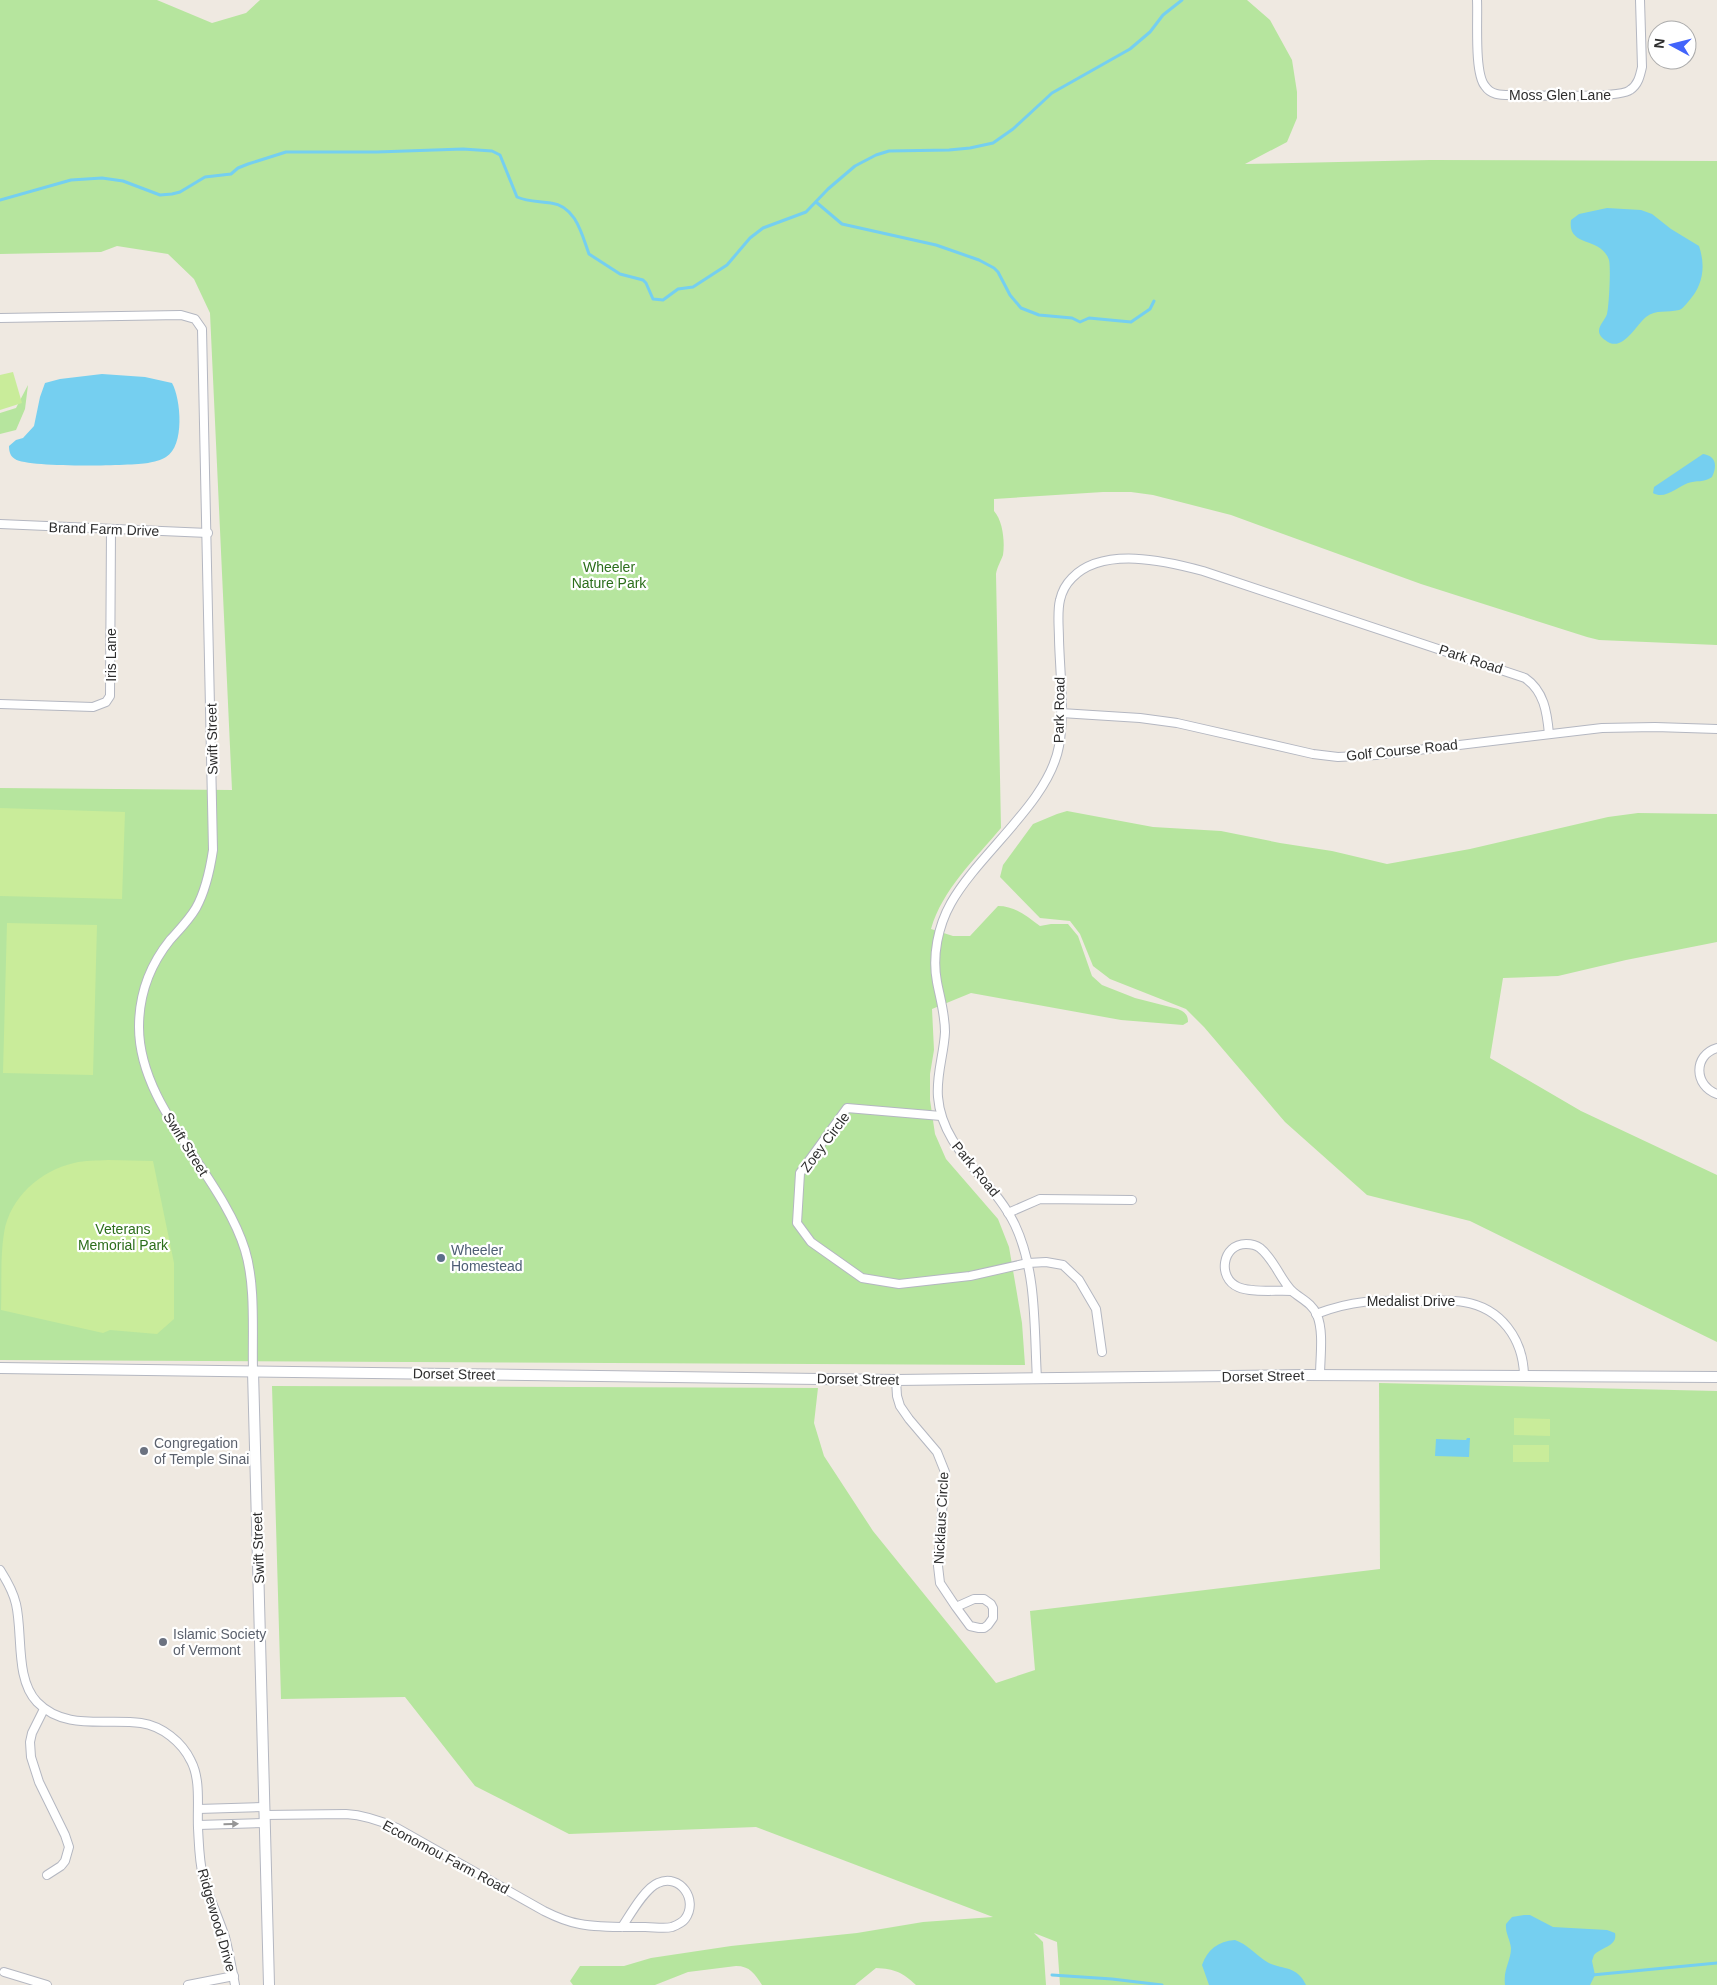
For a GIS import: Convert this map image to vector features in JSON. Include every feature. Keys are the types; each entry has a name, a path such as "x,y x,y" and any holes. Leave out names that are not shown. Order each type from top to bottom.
{"street":[{"name":"Moss Glen Lane","path":"1477,0 1479,64 1482,81 1489,91 1495,94 1519,95 1612,95 1630,90 1640,77 1642,67 1640,0"},
{"name":"Swift Street","path":"0,318 181,315 195,319 200,324 204,335 212,856 206,886 195,909 162,952 149,976 141,1002 139,1034 145,1068 159,1100 237,1230 245,1250 249,1268 270,1985"},
{"name":"Brand Farm Drive","path":"0,524 208,533"},
{"name":"Iris Lane","path":"0,704 94,707 106,702 110,696 110,529"},
{"name":"Park Road","path":"1037,1379 1028,1263 1020,1237 993,1189 953,1143 941,1116 937,1082 944,1043 944,1023 935,970 941,927 957,894 1046,781 1056,760 1059,749 1061,713 1059,601 1065,586 1075,575 1092,565 1115,560 1141,559 1173,563 1203,571 1518,675 1531,682 1541,694 1546,711 1549,734"},
{"name":"Golf Course Road","path":"1061,713 1131,717 1177,723 1313,754 1338,757 1376,755 1549,734 1626,727 1717,729"},
{"path":"1717,1048 1704,1056 1698,1073 1704,1086 1717,1094"},
{"name":"Zoey Circle","path":"941,1116 847,1108 800,1174 797,1224 811,1242 862,1278 899,1284 970,1276 1028,1263"},
{"path":"1008,1213 1040,1199 1132,1200"},
{"path":"1292,1291 1237,1287 1226,1276 1224,1266 1226,1256 1233,1248 1242,1244 1257,1246 1265,1252 1292,1291 1306,1301 1316,1314 1320,1328 1320,1376"},
{"path":"1028,1263 1046,1262 1063,1265 1079,1280 1096,1310 1102,1352"},
{"name":"Medalist Drive","path":"1316,1314 1337,1306 1372,1300 1471,1303 1495,1315 1509,1329 1522,1356 1524,1376"},
{"name":"Dorset Street","path":"0,1368 896,1380 1320,1376 1717,1377"},
{"name":"Nicklaus Circle","path":"896,1380 900,1406 908,1420 937,1452 944,1464 946,1479 938,1572 942,1587 956,1607 967,1622 974,1628 988,1626 994,1618 994,1608 984,1599 974,1599 956,1607"},
{"name":"Ridgewood Drive","path":"0,1570 11,1588 16,1606 27,1687 31,1695 44,1709 75,1722 130,1722 143,1724 162,1731 179,1744 193,1765 197,1784 200,1862 225,1937 235,1985"},
{"path":"44,1709 32,1733 30,1742 31,1757 39,1782 65,1835 68,1847 66,1861 47,1874"},
{"path":"198,1809 264,1815"},
{"name":"Economou Farm Road","path":"264,1815 346,1814 380,1821 397,1828 554,1916 581,1925 622,1927 670,1927 678,1924 685,1918 690,1902 687,1893 682,1886 674,1882 657,1883 650,1888 622,1927"},
{"path":"198,1825 264,1815"},
{"path":"4,1972 47,1985"},
{"path":"188,1985 234,1976"}],"green space":[{"path":"0,0 157,0 212,23 246,13 260,0 1247,0 1270,20 1292,60 1297,92 1297,118 1287,142 1245,164 1430,160 1717,161 1717,645 1599,640 1587,637 1421,584 1231,515 1153,495 1131,492 1103,492 994,499 994,511 1003,532 1004,544 1003,555 996,574 1001,828 951,888 936,915 931,929 953,936 970,936 998,906 1015,910 1040,926 1068,924 1078,936 1092,976 1102,985 1135,998 1183,1011 1188,1022 1183,1025 1121,1020 971,993 932,1009 934,1050 930,1074 930,1100 935,1134 946,1159 998,1219 1009,1247 1022,1323 1025,1365 0,1360 0,788 232,790 210,313 194,279 168,254 117,246 101,252 0,254"},
{"path":"13,372 22,403 0,410 0,375"},
{"path":"28,385 25,409 16,430 0,434 0,413 16,408"},
{"path":"0,808 125,812 122,899 0,896"},
{"path":"1067,811 1153,827 1221,831 1332,851 1387,864 1470,849 1608,817 1638,813 1717,814 1717,942 1558,976 1503,978 1490,1058 1581,1111 1717,1175 1717,1342 1470,1221 1367,1195 1285,1122 1204,1027 1186,1009 1110,979 1093,966 1080,934 1070,921 1040,918 1000,877 1003,865 1033,824"},
{"path":"7,923 97,925 93,1075 3,1073"},
{"name":"Veterans Memorial Park","path":"82,1161 153,1161 174,1263 174,1319 157,1334 110,1330 103,1333 1,1310 4,1233 7,1220 20,1197 38,1179 61,1167"},
{"path":"1379,1383 1717,1391 1717,1985 1060,1985 1057,1942 1034,1933 1043,1942 1046,1985 916,1985 898,1972 876,1968 855,1985 762,1985 749,1969 736,1966 688,1972 655,1985 573,1985 570,1981 580,1966 624,1966 651,1958 731,1946 857,1933 923,1922 993,1917 756,1827 569,1834 475,1786 405,1697 281,1699 272,1386 818,1388 814,1423 824,1456 873,1531 996,1683 1035,1670 1030,1611 1380,1569"},
{"path":"1514,1418 1550,1419 1550,1436 1514,1435"},
{"path":"1513,1445 1549,1445 1549,1462 1513,1462"}],"water":[{"path":"1607,208 1641,210 1652,214 1671,229 1699,246 1703,269 1697,289 1683,308 1675,311 1658,312 1646,317 1628,337 1617,344 1605,340 1599,332 1608,310 1609,260 1599,248 1579,239 1571,229 1571,220 1579,214"},
{"path":"102,374 145,377 172,383 178,400 180,422 176,443 166,457 148,463 79,466 24,462 12,456 9,446 16,440 23,438 34,426 45,383 60,379"},
{"path":"1703,454 1711,457 1715,463 1712,477 1688,483 1666,494 1657,495 1653,493 1654,487"},
{"path":"1470,1438 1469,1457 1435,1456 1436,1439 1466,1440"},
{"path":"1530,1915 1553,1927 1607,1930 1615,1933 1612,1944 1594,1955 1592,1961 1595,1975 1590,1985 1505,1985 1505,1974 1511,1948 1506,1924 1512,1917"},
{"path":"1235,1940 1247,1946 1264,1960 1297,1973 1306,1985 1209,1985 1202,1965 1204,1960 1218,1944"}],"waterway":[{"path":"0,200 71,180 102,178 123,181 160,195 172,194 180,192 205,177 231,174 238,168 286,152 377,152 463,149 492,151 500,155 517,197 529,201 560,205 572,215 577,223 589,254 620,274 643,280 653,299 663,300 678,289 693,287 727,265 750,238 763,228 806,212 828,189 855,166 876,155 889,151 949,150 993,143 1013,129 1052,93 1130,49 1150,32 1163,15 1182,0"},
{"path":"816,202 842,224 936,245 979,260 998,272 1010,295 1021,308 1039,315 1072,318 1080,322 1089,318 1131,322 1150,309 1154,301"},
{"path":"1592,1975 1717,1963"},
{"path":"1052,1975 1162,1985"}],"place":[{"name":"Wheeler Homestead","path":"441,1258"},
{"name":"Congregation of Temple Sinai","path":"144,1451"},
{"name":"Islamic Society of Vermont","path":"163,1642"}],"park label":[{"name":"Wheeler Nature Park","path":"609,576"}]}
